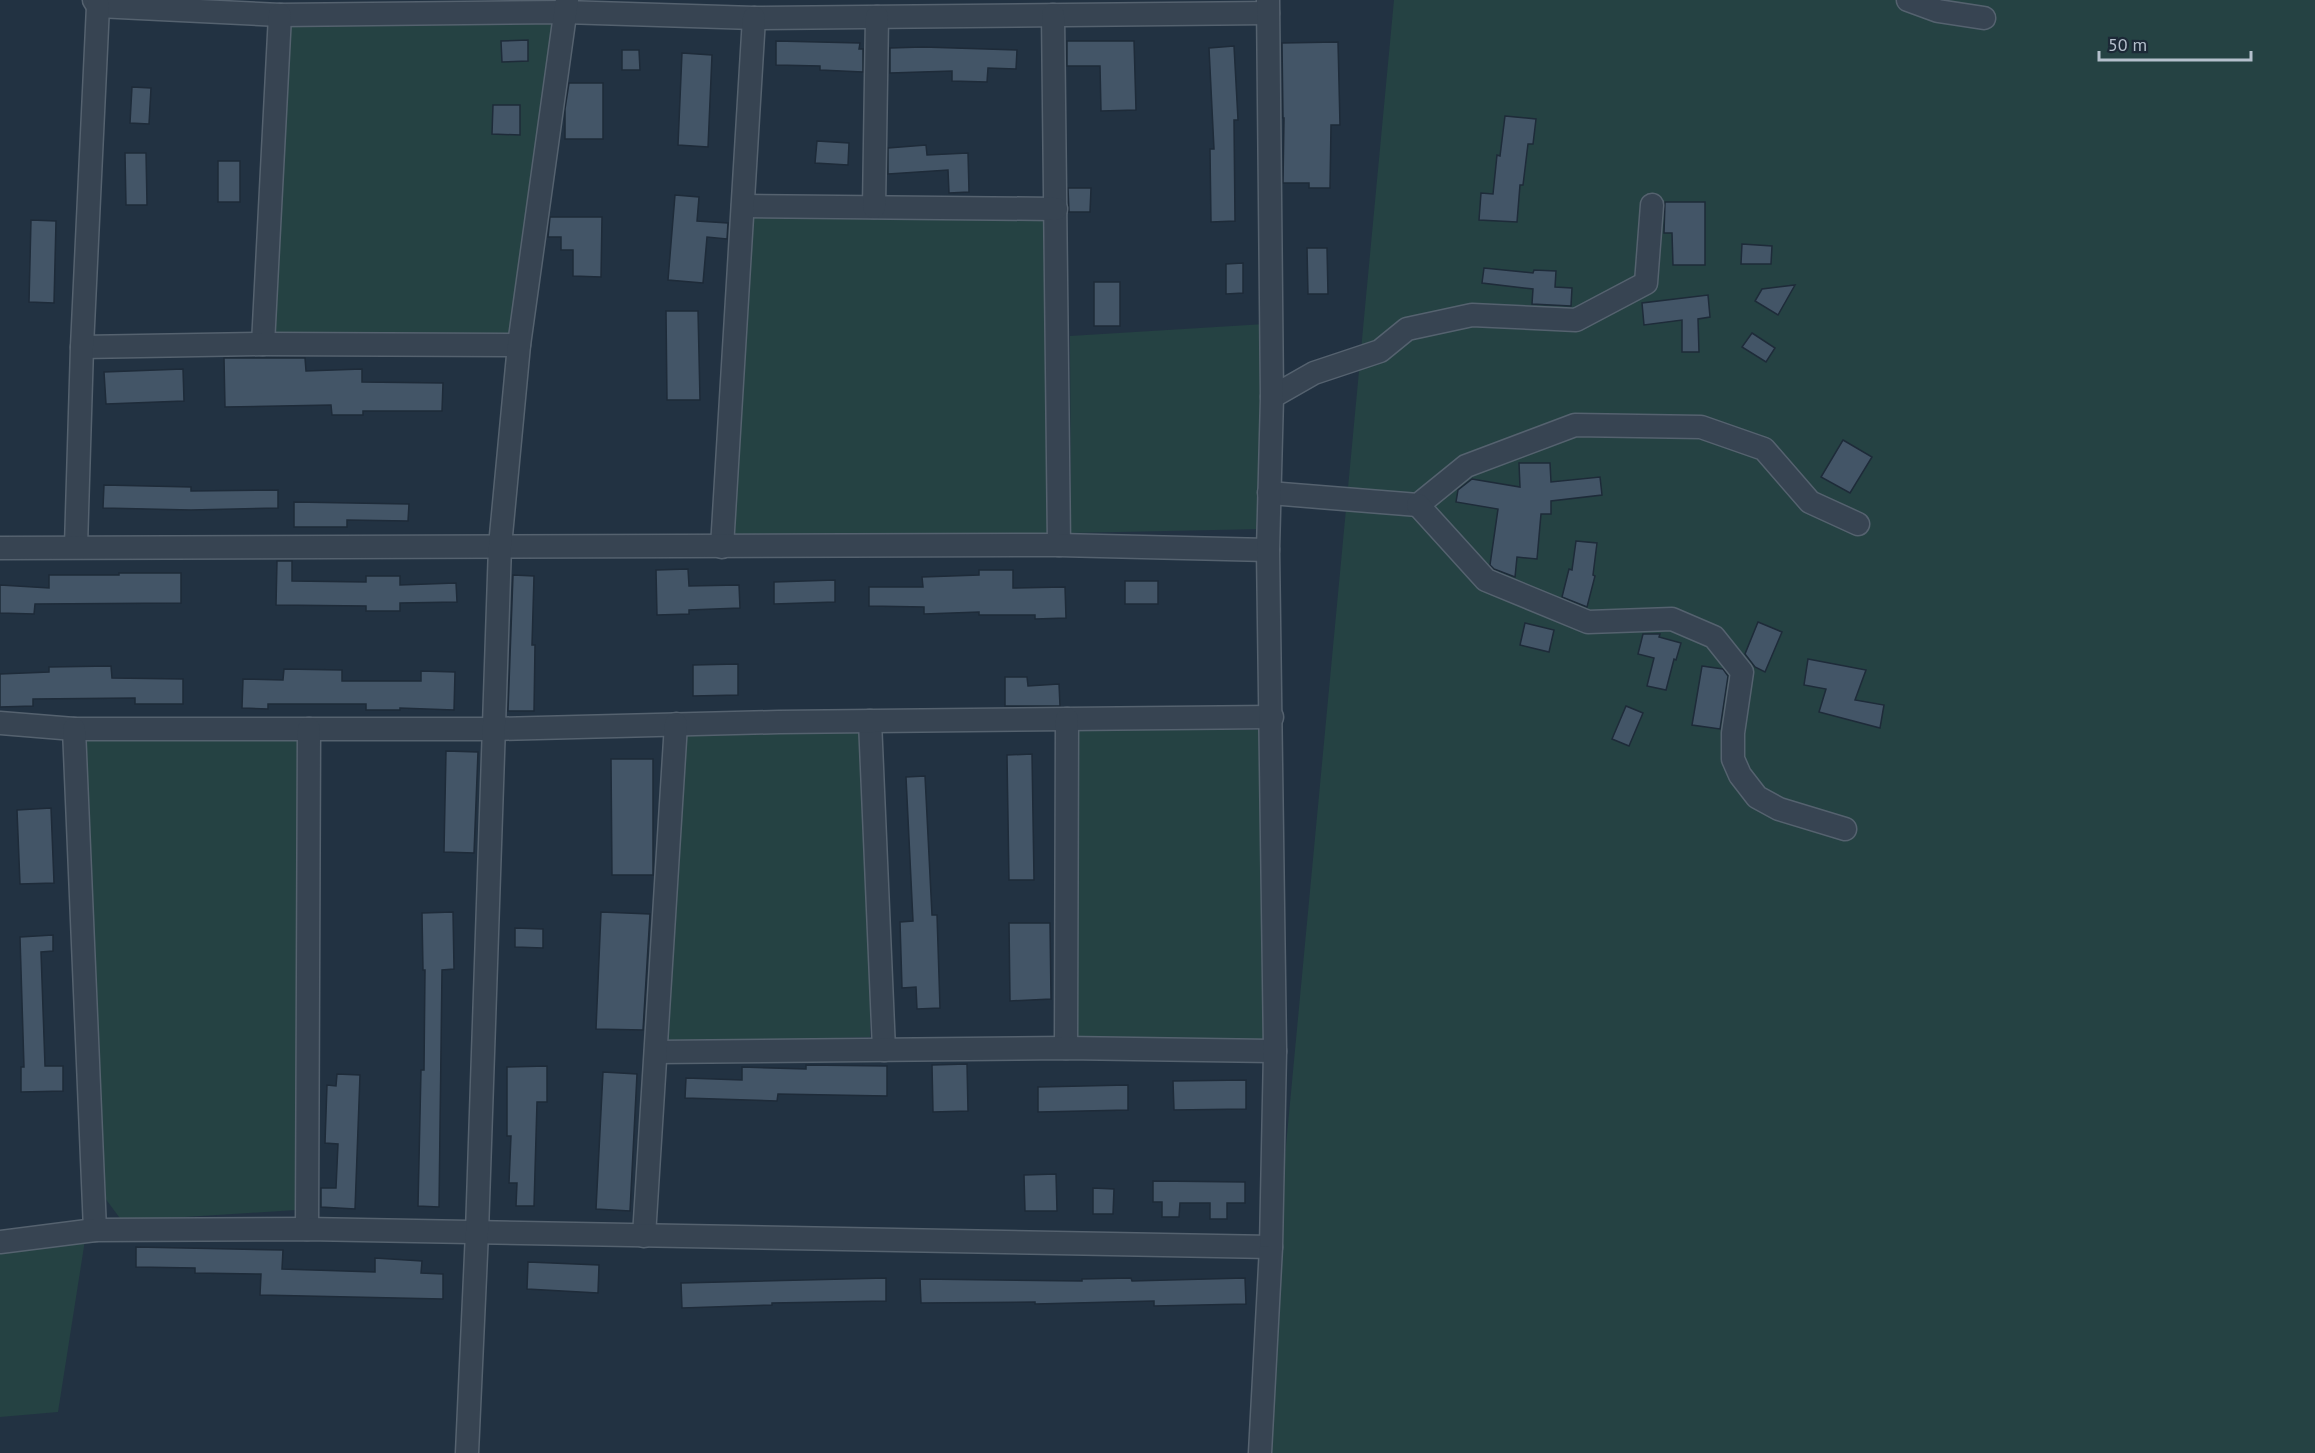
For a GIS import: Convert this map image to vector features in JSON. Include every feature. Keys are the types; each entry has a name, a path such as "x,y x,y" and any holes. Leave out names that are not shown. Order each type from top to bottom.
{"street":[{"path":"1908,0 1938,11 1984,18"},
{"path":"76,546 96,3 280,15 566,6 754,18 1053,15 1268,6 1272,396 1268,550 1275,1051 1271,1247 1260,1453"},
{"path":"466,1453 477,1232 500,546 519,345 566,6"},
{"path":"263,344 280,15"},
{"path":"1053,15 1059,545"},
{"path":"874,207 877,17"},
{"path":"722,548 754,18"},
{"path":"1272,396 1314,373 1380,351 1407,328 1472,315 1576,320 1646,283 1652,205"},
{"path":"743,206 1056,209"},
{"path":"82,347 263,344 519,345"},
{"path":"1418,505 1466,466 1575,425 1701,427 1764,449 1810,502 1858,524"},
{"path":"1269,493 1418,505 1486,580 1588,622 1672,619 1714,637 1742,672 1732,759 1740,776 1757,797 1779,809 1845,829"},
{"path":"0,548 500,546 722,548 1059,545 1268,550"},
{"path":"0,723 74,729 493,729 870,721 1272,717"},
{"path":"1066,1048 1067,718"},
{"path":"870,721 884,1050"},
{"path":"644,1236 676,724"},
{"path":"74,729 95,1230"},
{"path":"307,1229 309,729"},
{"path":"656,1052 1066,1048 1275,1051"},
{"path":"0,1242 95,1230 307,1229 1271,1247"}],"green space":[{"path":"1394,0 2315,0 2315,1453 1257,1453"},
{"path":"463,20 556,24 511,334 275,335 287,24"},
{"path":"1049,212 1049,534 725,538 751,217"},
{"path":"1265,324 1263,529 1071,533 1070,336"},
{"path":"1069,728 1262,730 1266,1043 1071,1039"},
{"path":"860,732 871,790 870,1037 663,1043 681,735"},
{"path":"83,735 302,740 296,1210 122,1221 105,1198"},
{"path":"85,1240 58,1412 0,1417 0,1251"}],"building":[{"path":"528,40 528,61 502,62 501,41"},
{"path":"776,41 860,43 859,49 863,49 863,72 820,70 820,66 776,65"},
{"path":"1067,41 1134,41 1136,110 1101,111 1100,66 1067,66"},
{"path":"1338,42 1340,125 1331,125 1330,188 1309,188 1309,183 1283,183 1282,43"},
{"path":"1234,46 1238,120 1234,120 1235,221 1211,222 1210,149 1214,149 1209,48"},
{"path":"890,48 1017,50 1016,69 988,68 987,82 952,81 952,71 890,73"},
{"path":"622,50 639,50 640,70 622,70"},
{"path":"682,53 712,55 708,147 678,145"},
{"path":"569,83 603,83 603,139 565,139 565,109"},
{"path":"132,87 151,88 149,124 130,123"},
{"path":"493,105 520,105 520,135 492,134"},
{"path":"1505,116 1536,119 1533,144 1528,144 1523,185 1520,185 1517,222 1479,220 1481,193 1493,194 1497,155 1500,156"},
{"path":"817,141 849,143 848,165 815,163"},
{"path":"926,145 927,155 968,153 969,192 949,193 948,170 888,174 888,148"},
{"path":"125,153 146,153 147,205 126,205"},
{"path":"218,161 240,161 240,202 218,202"},
{"path":"1068,188 1091,188 1090,212 1069,212"},
{"path":"675,195 699,197 697,221 728,223 727,239 707,237 703,283 668,280"},
{"path":"1665,202 1705,202 1705,265 1673,265 1672,233 1664,233"},
{"path":"550,217 602,217 601,277 573,276 573,250 561,250 561,237 548,237"},
{"path":"31,220 56,221 54,303 29,302"},
{"path":"1742,244 1772,246 1771,264 1741,264"},
{"path":"1307,248 1327,248 1328,294 1308,294"},
{"path":"1243,263 1243,293 1226,294 1226,264"},
{"path":"1484,268 1533,273 1534,270 1556,271 1555,287 1572,288 1571,306 1532,304 1533,289 1482,283"},
{"path":"1094,282 1120,282 1120,326 1094,326"},
{"path":"1795,285 1778,315 1755,301 1762,289"},
{"path":"1708,295 1710,317 1698,319 1699,352 1682,352 1682,320 1644,325 1642,303"},
{"path":"666,311 698,311 700,400 667,400"},
{"path":"1752,333 1775,348 1766,362 1742,347"},
{"path":"224,358 305,358 306,371 362,369 362,382 443,383 442,411 363,411 363,415 332,415 331,405 225,407"},
{"path":"183,369 184,401 106,404 104,372"},
{"path":"1843,440 1872,457 1850,493 1821,477"},
{"path":"1519,463 1550,463 1551,482 1600,477 1602,495 1551,501 1551,514 1541,514 1537,559 1517,557 1515,577 1494,569 1490,565 1498,509 1456,502 1458,490 1472,479 1520,487"},
{"path":"104,485 191,487 191,491 278,490 278,508 191,510 103,508"},
{"path":"294,502 409,504 408,521 347,520 347,527 294,527"},
{"path":"1576,541 1597,543 1593,575 1595,576 1587,607 1562,597 1569,569 1572,570"},
{"path":"277,561 292,561 292,581 366,582 366,576 400,576 400,585 456,583 457,602 400,603 400,611 366,611 366,606 276,605"},
{"path":"688,569 689,586 739,585 740,608 689,610 689,614 657,615 656,570"},
{"path":"979,570 1013,570 1013,588 1065,587 1066,618 1035,619 1035,615 979,615 979,612 924,614 924,607 869,606 869,587 923,587 922,577 979,575"},
{"path":"119,573 181,573 181,603 35,604 34,614 0,613 0,585 49,588 49,575 119,575"},
{"path":"513,575 534,576 532,645 535,645 534,711 508,711"},
{"path":"835,580 835,602 774,604 774,582"},
{"path":"1125,581 1158,581 1158,604 1125,604"},
{"path":"1758,622 1782,632 1765,672 1755,667 1745,654"},
{"path":"1525,623 1554,630 1549,652 1520,645"},
{"path":"1643,634 1660,634 1659,637 1681,643 1676,660 1674,659 1666,690 1647,686 1654,658 1638,654"},
{"path":"1808,659 1866,670 1855,700 1884,705 1880,728 1819,712 1826,689 1804,685"},
{"path":"738,664 738,695 693,696 693,665"},
{"path":"111,666 112,678 183,679 183,704 135,704 135,698 33,699 33,706 0,707 0,674 49,672 49,667"},
{"path":"1702,666 1723,669 1728,676 1720,729 1692,725"},
{"path":"284,669 342,670 342,681 421,681 421,671 455,672 454,710 400,708 400,710 366,710 366,704 268,704 268,709 242,708 243,679 283,680"},
{"path":"1005,677 1027,677 1028,686 1059,684 1060,706 1005,706"},
{"path":"1626,706 1643,713 1629,746 1612,739"},
{"path":"446,751 478,752 474,853 444,852"},
{"path":"1032,754 1034,880 1009,880 1007,755"},
{"path":"611,759 653,759 653,875 612,875"},
{"path":"925,776 932,915 937,915 940,1008 917,1009 916,987 902,988 900,922 913,921 906,777"},
{"path":"51,808 54,883 20,884 17,810"},
{"path":"453,912 454,969 442,970 439,1207 418,1206 421,1070 424,1070 425,970 423,970 422,913"},
{"path":"601,912 650,914 643,1030 596,1029"},
{"path":"1009,923 1050,923 1051,999 1010,1001"},
{"path":"515,928 543,929 543,948 515,947"},
{"path":"53,935 53,951 41,952 45,1066 63,1066 63,1091 21,1092 21,1067 24,1067 20,937"},
{"path":"967,1064 968,1111 933,1112 932,1065"},
{"path":"806,1065 887,1066 887,1096 778,1094 777,1101 685,1098 686,1078 742,1080 742,1067 806,1069"},
{"path":"547,1066 547,1102 537,1102 534,1206 516,1206 517,1183 509,1183 511,1136 507,1136 507,1067"},
{"path":"603,1072 637,1074 630,1211 596,1209"},
{"path":"337,1074 360,1075 355,1209 321,1207 321,1188 336,1188 338,1144 325,1143 327,1085 336,1086"},
{"path":"1246,1080 1246,1109 1174,1110 1173,1081"},
{"path":"1128,1085 1128,1110 1038,1112 1038,1087"},
{"path":"1056,1174 1057,1211 1025,1211 1024,1175"},
{"path":"1153,1181 1245,1182 1245,1203 1227,1203 1227,1219 1210,1219 1210,1203 1180,1203 1179,1217 1162,1217 1162,1202 1153,1202"},
{"path":"1093,1188 1114,1189 1113,1214 1093,1214"},
{"path":"136,1247 283,1250 282,1269 375,1272 375,1258 422,1261 421,1273 443,1274 443,1299 260,1295 261,1274 195,1273 195,1268 136,1267"},
{"path":"528,1262 599,1265 598,1293 527,1289"},
{"path":"886,1278 886,1301 772,1303 772,1305 682,1308 681,1283"},
{"path":"1131,1278 1132,1281 1245,1278 1246,1304 1154,1306 1154,1301 1035,1304 1035,1302 921,1303 920,1279 1082,1281 1082,1279"}]}
